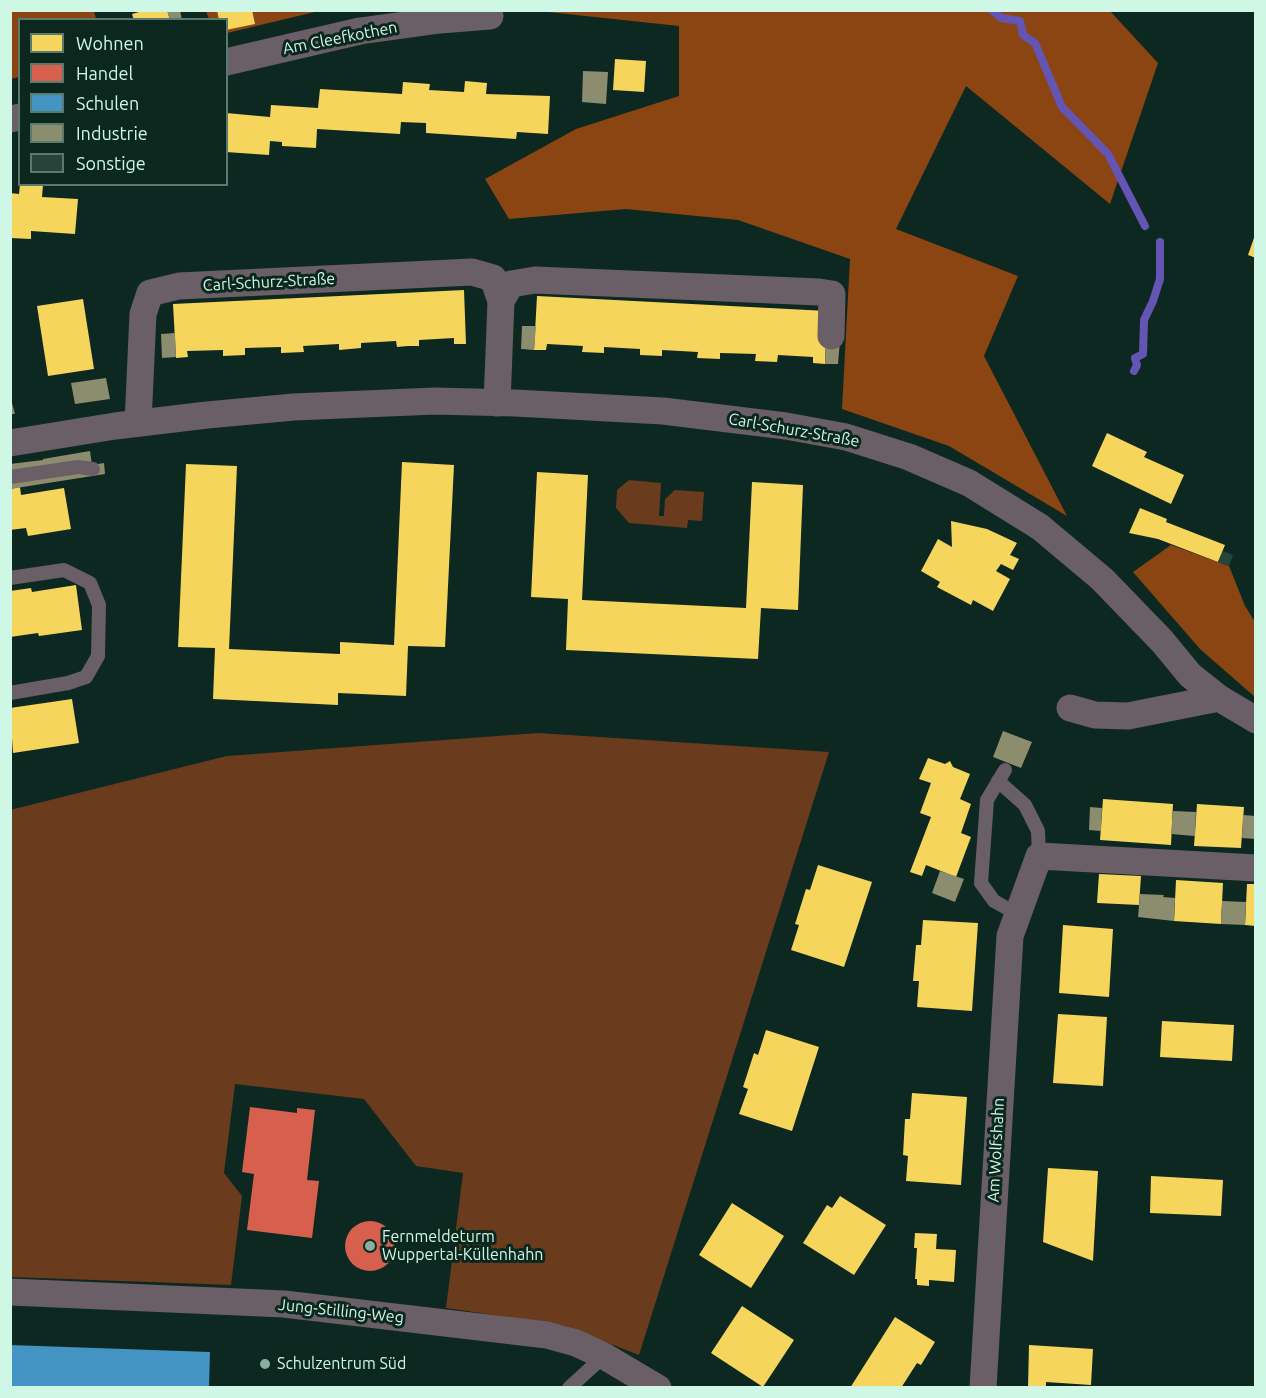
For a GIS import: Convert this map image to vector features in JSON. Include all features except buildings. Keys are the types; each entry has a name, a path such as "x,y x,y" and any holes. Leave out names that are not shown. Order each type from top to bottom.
{"street":[{"name":"Am Cleefkothen","path":"228,62 360,31 490,16"},
{"name":"Carl-Schurz-Straße","path":"138,423 143,314 150,294 179,286 472,272 493,278 501,301"},
{"path":"497,403 501,301 511,284 535,280 832,294 831,336"},
{"name":"Carl-Schurz-Straße","path":"10,443 138,423 294,407 435,402 600,407 726,417 846,437 909,457 969,483 1040,527 1102,579 1162,641 1190,675 1219,698 1256,720"},
{"path":"1070,708 1095,715 1128,716 1219,698"},
{"path":"1040,856 1256,868"},
{"name":"Am Wolfshahn","path":"983,1388 1010,936 1040,856"},
{"name":"Jung-Stilling-Weg","path":"10,1292 284,1304 547,1335 576,1343 604,1356 651,1386"}],"lane":[{"path":"10,477 78,467 93,469"},
{"path":"10,578 64,570 90,583 99,605 98,656 86,676 68,683 10,693"},
{"path":"1018,915 994,901 981,883 987,800 1001,776 1025,805 1038,831 1040,856"},
{"path":"569,1388 604,1356"}],"shaded area":[{"path":"11,10 94,11 96,18 18,18 18,77 11,79"},
{"path":"206,11 319,11 228,33 228,18 209,18"},
{"path":"539,11 1110,11 1158,63 1110,204 966,86 896,229 1018,276 984,356 1067,516 949,446 842,409 850,259 738,220 626,209 509,219 485,179 576,129 679,96 679,26"},
{"path":"629,480 661,483 659,516 664,516 665,499 675,490 704,492 702,521 688,520 687,528 629,523 616,508 617,490"},
{"path":"1171,545 1229,566 1245,606 1255,622 1255,697 1200,649 1133,572"},
{"path":"538,733 829,752 639,1355 562,1325 446,1308 463,1173 416,1166 364,1099 235,1084 224,1173 242,1196 231,1285 11,1277 10,810 227,756"}],"waterway":[{"path":"992,10 1001,18 1020,21 1023,35 1035,43 1062,107 1108,154 1145,226"},
{"path":"1134,371 1137,365 1135,358 1143,354 1144,320 1160,279 1160,242"}],"place":[{"name":"Fernmeldeturm Wuppertal-Küllenhahn","path":"370,1246"},
{"name":"Schulzentrum Süd","path":"265,1364"}]}
